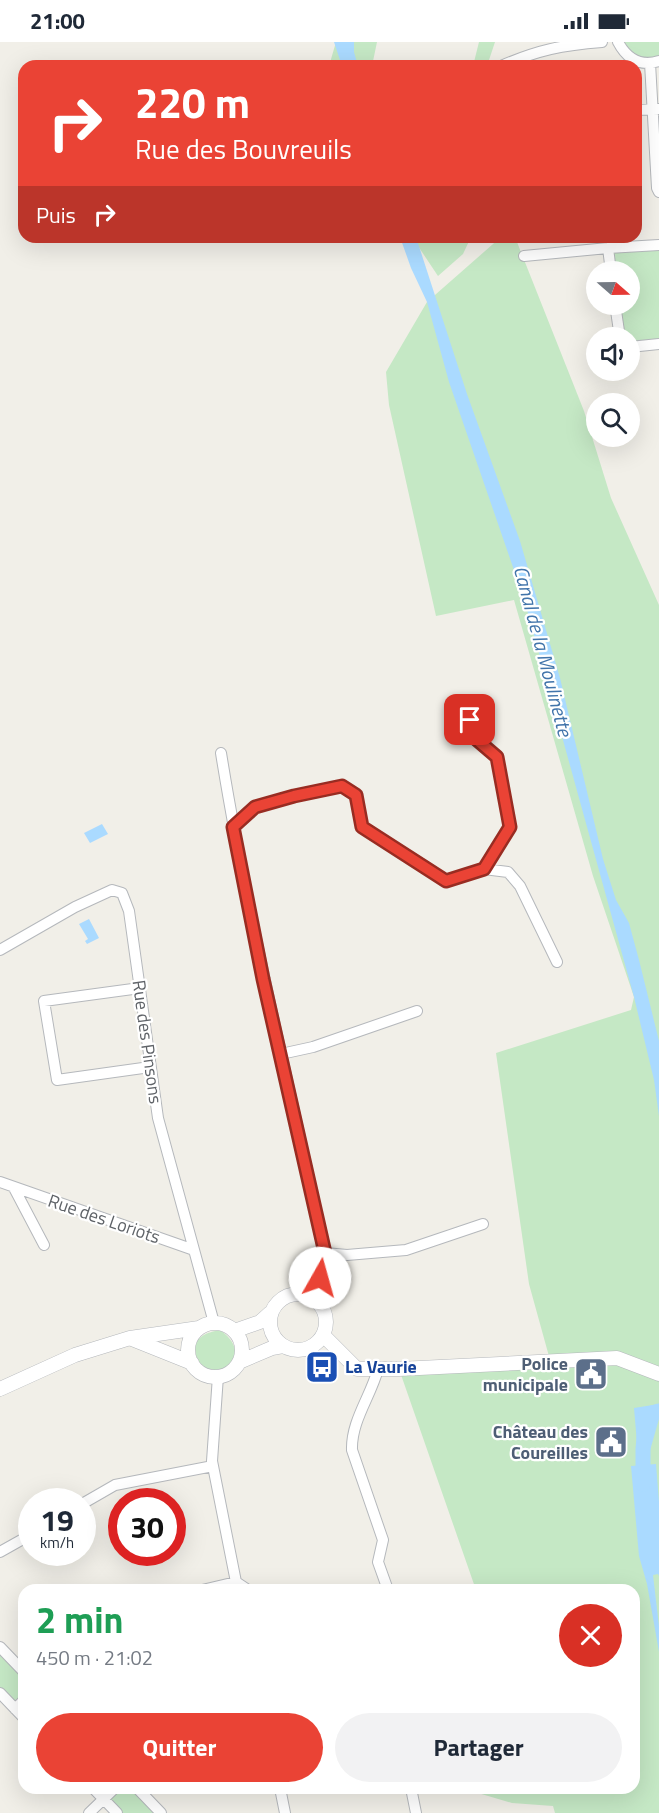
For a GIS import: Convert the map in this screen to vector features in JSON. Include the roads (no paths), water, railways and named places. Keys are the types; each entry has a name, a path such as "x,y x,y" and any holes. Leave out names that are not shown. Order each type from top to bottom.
{"street":[{"path":"515,60 554,47 602,42"},
{"path":"618,42 623,52 630,58 654,62 657,188 659,192"},
{"path":"525,256 659,245"},
{"path":"608,248 610,261"},
{"path":"640,346 659,344"},
{"path":"470,720 476,739 497,757 510,827 484,869"},
{"path":"221,753 263,979 325,1253 320,1278 309,1296"},
{"path":"233,827 255,807 342,786 356,795 362,827 446,881 484,869 508,872 520,886 557,962"},
{"name":"Rue des Pinsons","path":"0,950 75,906 112,890 122,893 129,911 158,1118 214,1323"},
{"path":"140,988 44,1001 57,1080 150,1066"},
{"path":"281,1054 314,1047 417,1011"},
{"name":"Rue des Loriots","path":"0,1182 194,1250"},
{"name":"Rue des Loriots","path":"14,1188 44,1245"},
{"path":"23,1205 34,1195"},
{"path":"325,1253 347,1255 406,1250 483,1224"},
{"path":"234,1331 260,1322 282,1298 300,1293 317,1301 322,1308 326,1326 317,1342 310,1347 301,1350 292,1349 283,1346 271,1332 270,1313"},
{"path":"0,1389 75,1355 130,1338 199,1328 214,1323 228,1326 234,1331 242,1346 239,1362"},
{"path":"199,1328 189,1344 189,1357 203,1374 218,1376 226,1374 239,1362 272,1348 283,1346"},
{"path":"322,1335 357,1369 616,1358 659,1374"},
{"path":"130,1338 192,1363"},
{"path":"378,1369 351,1437 352,1450 383,1540 378,1562 386,1584"},
{"path":"218,1376 213,1466 236,1582 239,1584"},
{"path":"96,1496 115,1485 213,1466"},
{"path":"0,1552 18,1542"},
{"path":"228,1584 236,1582"},
{"path":"0,1647 18,1666"},
{"path":"0,1693 18,1712"},
{"path":"15,1709 18,1706"},
{"path":"99,1794 117,1813"},
{"path":"89,1813 109,1794"},
{"path":"143,1794 161,1813"},
{"path":"281,1794 285,1813"},
{"path":"412,1794 416,1813"}],"water":[{"path":"334,42 354,42 356,60 340,60"},
{"path":"402,243 418,243 467,394 520,541 560,678 603,859 616,900 629,923 659,1041 659,1116 654,1080 634,997 524,599 449,382 427,302"},
{"path":"102,824 108,834 90,843 84,833"},
{"path":"89,919 99,938 87,944 85,941 88,939 79,924"},
{"path":"659,1404 659,1419 649,1454 638,1455 634,1408"},
{"path":"656,1464 659,1502 659,1576 658,1574 653,1575 659,1626 659,1652 647,1584 639,1556 631,1466"}],"waterway":[{"name":"Canal de la Moulinette","path":"643,1484 646,1415 659,1411"}],"place":[{"name":"La Vaurie","path":"322,1367"},
{"name":"Police municipale","path":"591,1374"},
{"name":"Château des Coureilles","path":"611,1442"}]}
